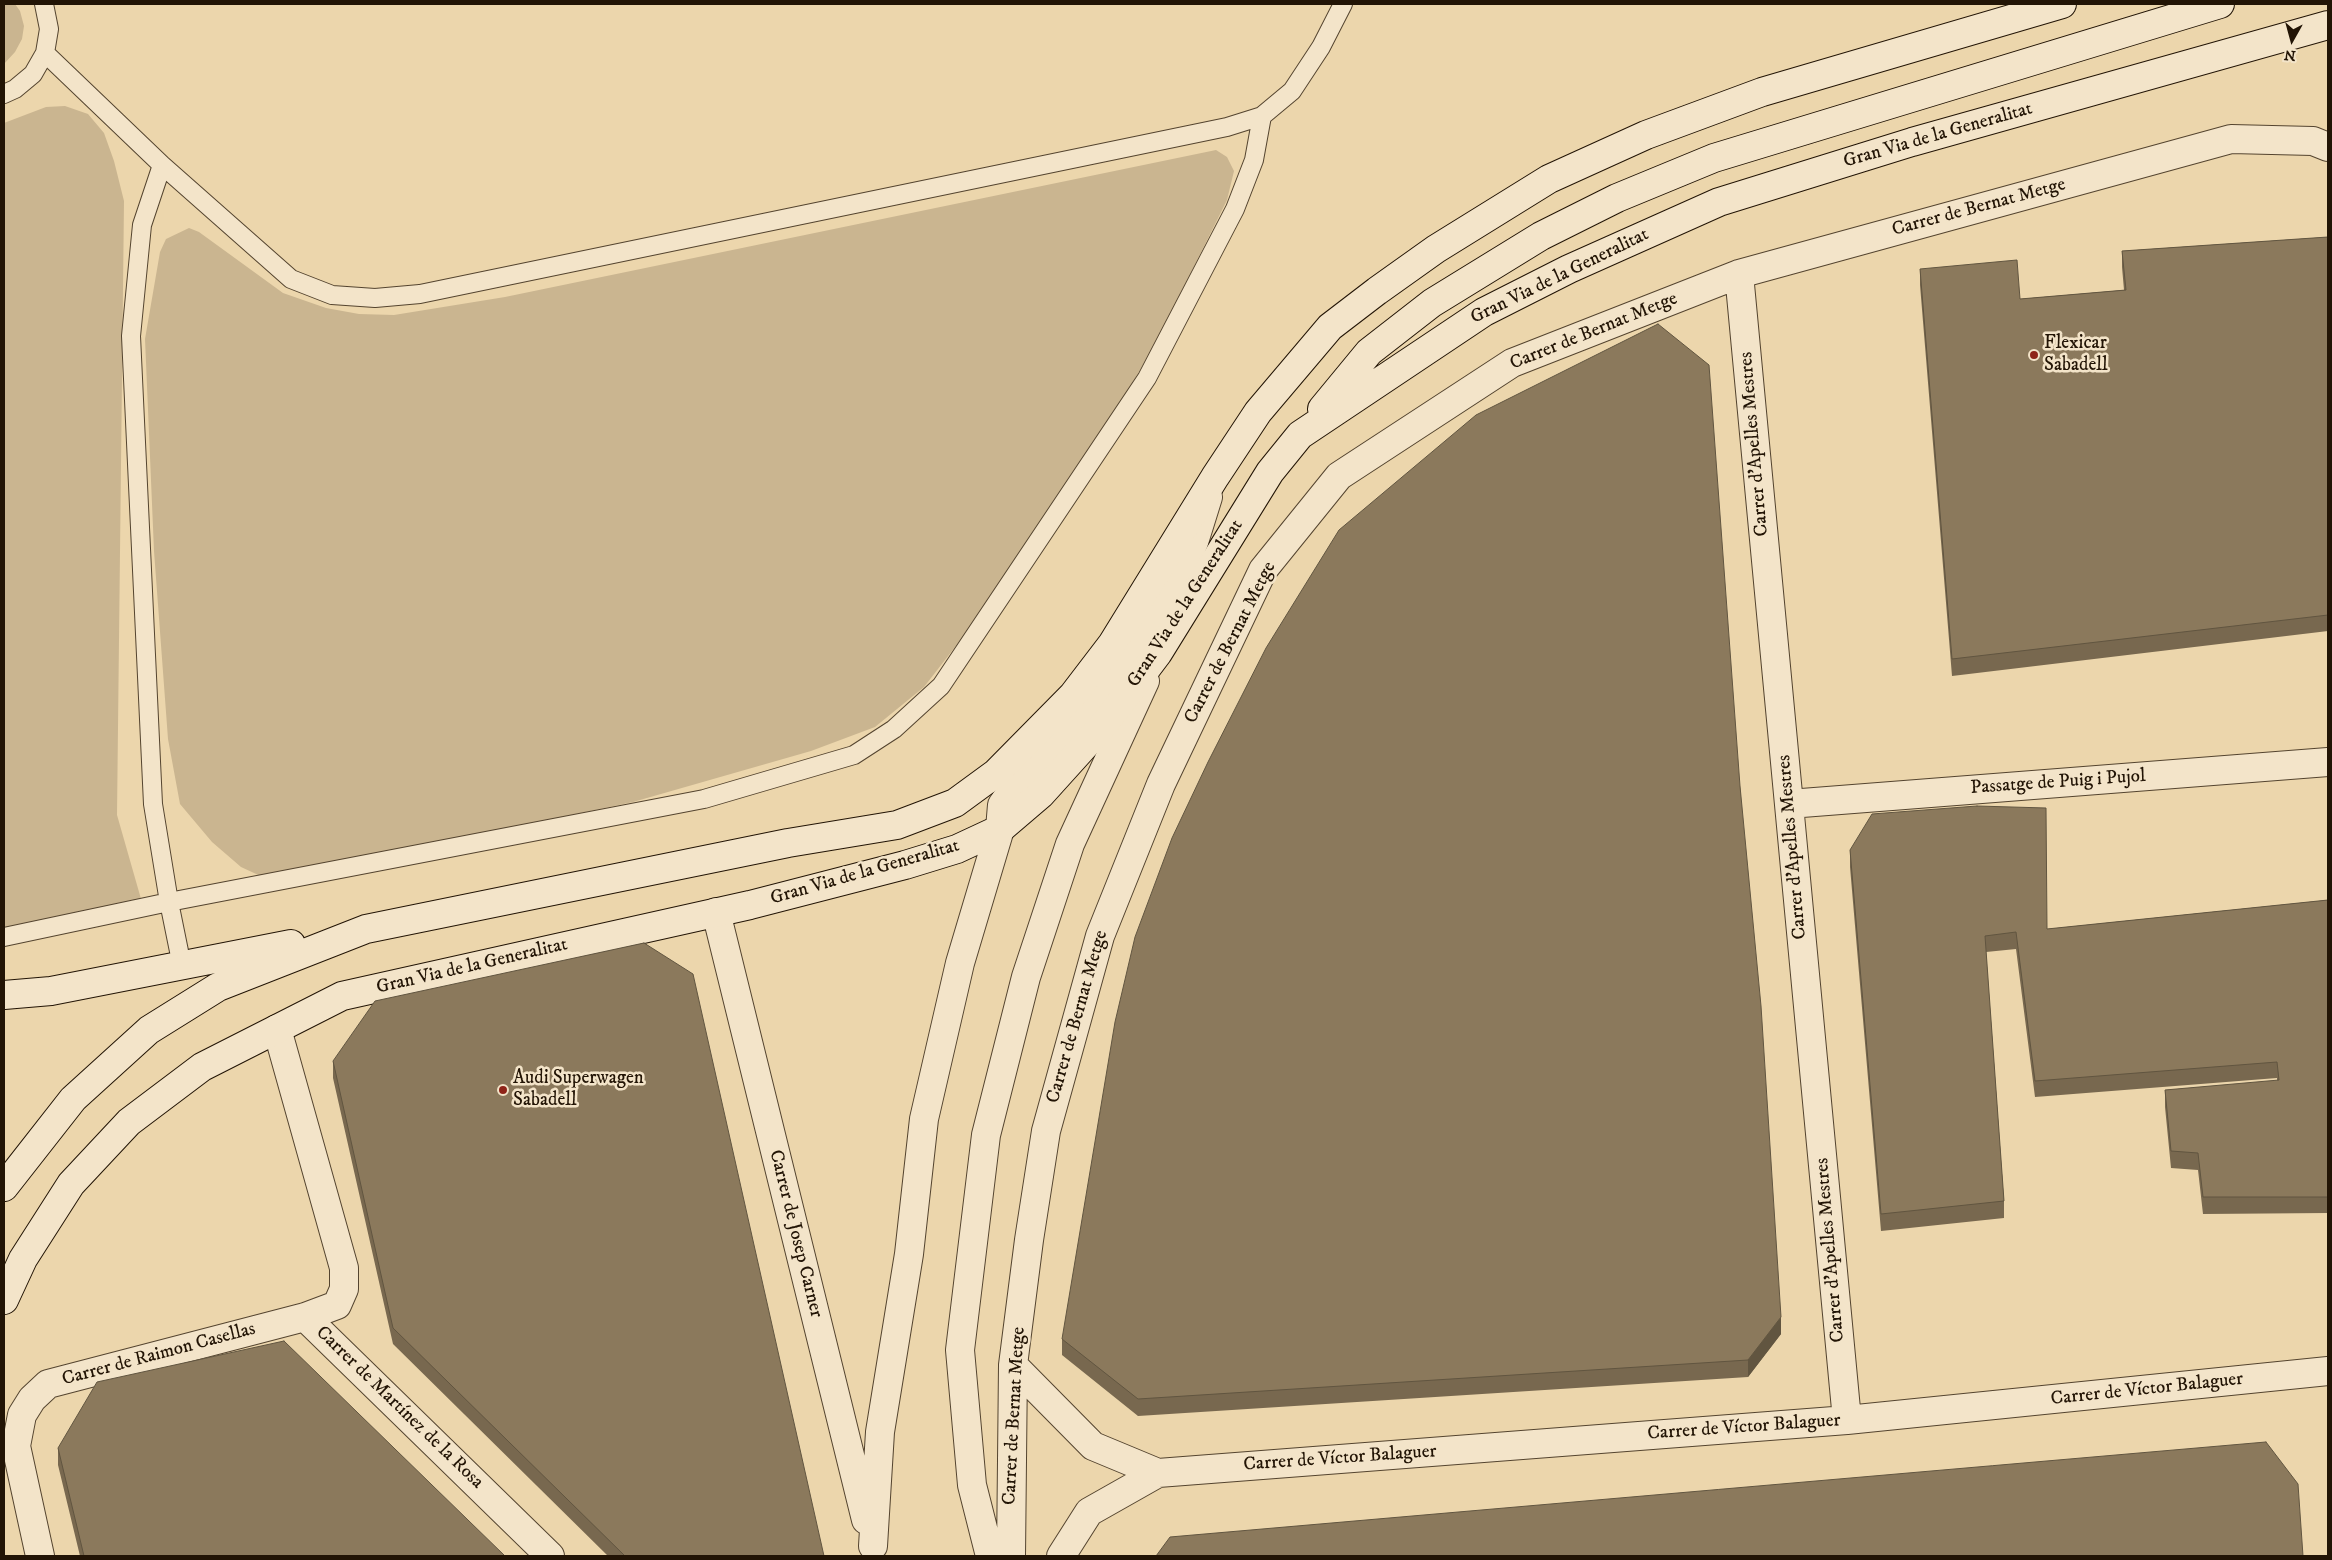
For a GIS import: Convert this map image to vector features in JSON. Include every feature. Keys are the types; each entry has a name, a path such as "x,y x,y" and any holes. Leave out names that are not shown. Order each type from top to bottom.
{"street":[{"name":"Gran Via de la Generalitat","path":"4,1187 72,1099 149,1030 218,987 366,929 788,844 897,825 955,803 996,773 1073,695 1112,644 1215,477 1258,412 1330,327 1436,249 1549,179 1646,134 1762,92 2062,4"},
{"path":"1300,435 1369,352 1432,303 1542,236 1617,198 1714,158 2220,4"},
{"name":"Gran Via de la Generalitat","path":"4,1300 23,1259 70,1184 129,1122 202,1067 342,996 716,912 905,865 957,849 1000,829 1041,794 1100,730 1158,653 1270,472 1300,435 1484,312 1569,269 1719,202 1912,142 2328,25"},
{"name":"Carrer de Bernat Metge","path":"1012,1556 1013,1365 1046,1131 1100,936 1161,784 1263,570 1339,476 1512,363 1739,274 2230,139 2312,141 2328,146"},
{"name":"Carrer d'Apelles Mestres","path":"1739,274 1847,1420"},
{"path":"874,1551 880,1432 909,1254 924,1119 960,963 1000,829 1002,805 1016,785 1057,745 1097,698 1177,580 1194,542 1215,477"},
{"name":"Carrer de Bernat Metge","path":"990,1556 972,1485 960,1350 986,1135 1026,977 1070,844 1158,653"},
{"name":"Passatge de Puig i Pujol","path":"1788,804 2328,762"},
{"name":"Carrer de Josep Carner","path":"716,912 874,1551"},
{"path":"4,995 51,991 366,929"},
{"name":"Carrer de Martínez de la Rosa","path":"277,1029 344,1268 344,1289 337,1305 305,1317 550,1556"},
{"name":"Carrer de Raimon Casellas","path":"40,1556 16,1446 22,1415 32,1399 48,1384 305,1317"},
{"name":"Carrer de Víctor Balaguer","path":"1013,1365 1093,1446 1158,1473"},
{"name":"Carrer de Víctor Balaguer","path":"1061,1556 1089,1512 1158,1473 1847,1420 2328,1371"}],"lane":[{"path":"4,94 15,89 33,74 45,53 49,29 44,4"},
{"path":"45,53 162,164 292,279 332,295 375,298 420,294 1226,127 1262,116 1292,91 1322,47 1343,4"},
{"path":"4,937 168,902 704,799 854,755 894,729 940,686 1147,378 1235,209 1254,160 1262,116"},
{"path":"162,164 142,225 131,336 153,804 168,902 182,966"}],"shaded area":[{"path":"4,4 15,4 20,11 24,26 22,39 15,52 4,64"},
{"path":"65,106 88,114 104,133 114,161 124,201 117,815 143,906 4,932 4,123 46,107"},
{"path":"1216,150 1227,157 1234,171 1227,200 1157,341 1106,428 983,611 924,687 875,727 811,751 633,802 267,879 241,867 212,842 180,804 168,739 154,551 145,339 160,252 166,239 189,228 199,232 283,293 326,308 359,314 394,315 505,297"}],"building":[{"path":"2328,237 2328,615 1952,659 1920,269 2017,260 2020,299 2126,290 2122,251"},
{"path":"1658,324 1709,365 1740,786 1761,1006 1781,1317 1748,1360 1138,1399 1062,1339 1115,1022 1135,937 1172,838 1208,762 1266,648 1339,530 1476,415"},
{"path":"1977,806 2046,808 2047,929 2328,900 2328,1197 2203,1197 2198,1153 2171,1151 2165,1090 2279,1080 2277,1062 2035,1081 2016,932 1985,936 2004,1201 1881,1214 1850,850 1872,814"},
{"path":"644,943 693,974 824,1556 625,1556 393,1328 333,1061 375,1001"},
{"path":"284,1341 505,1556 84,1556 58,1448 97,1382"},
{"path":"2266,1442 2298,1484 2303,1556 1156,1556 1170,1537"}],"place":[{"name":"Flexicar Sabadell","path":"2034,355"},
{"name":"Audi Superwagen Sabadell","path":"503,1090"}]}
